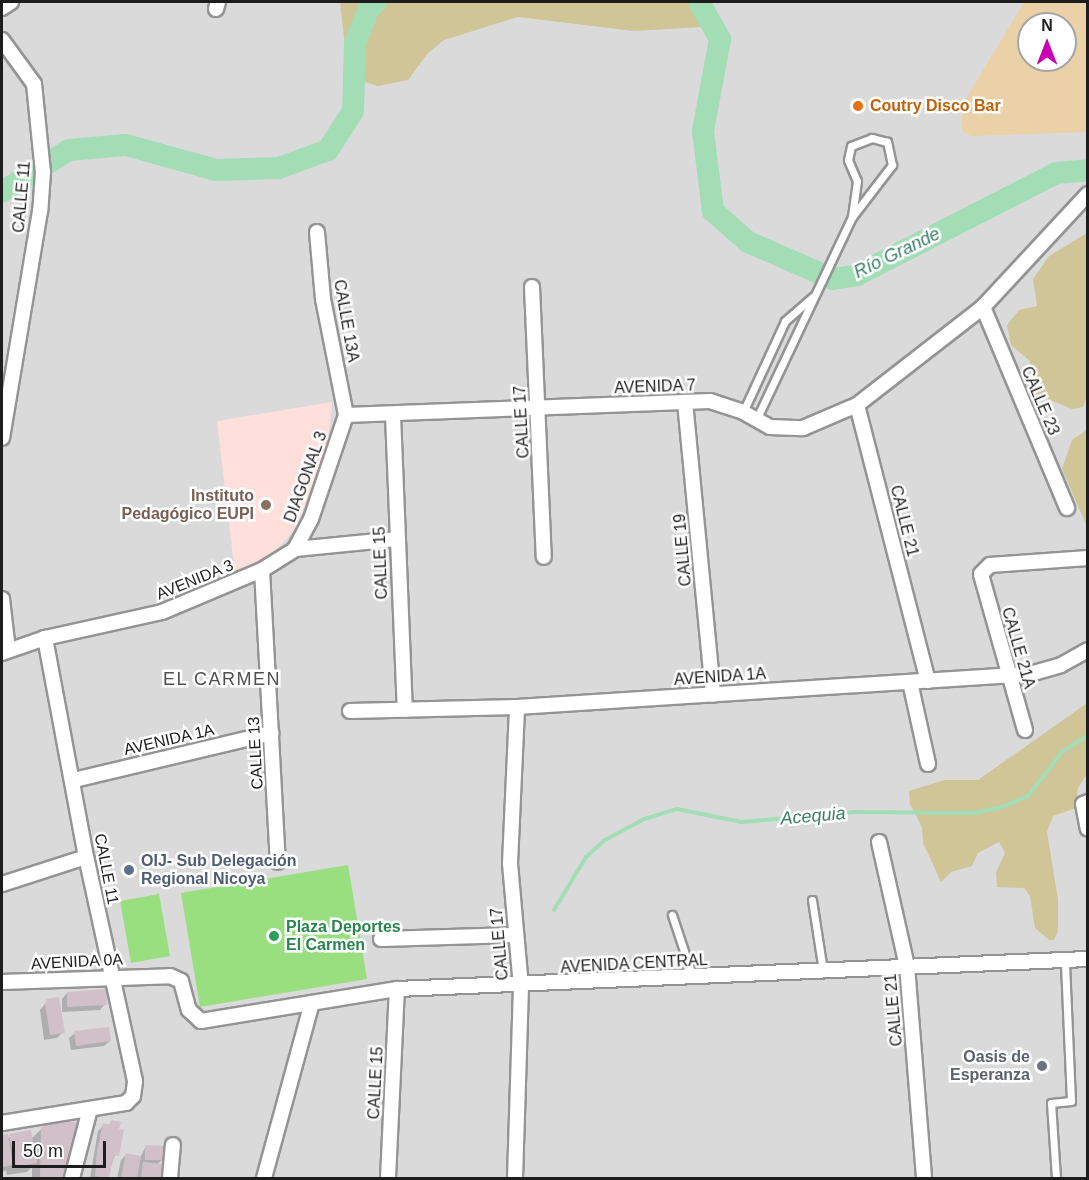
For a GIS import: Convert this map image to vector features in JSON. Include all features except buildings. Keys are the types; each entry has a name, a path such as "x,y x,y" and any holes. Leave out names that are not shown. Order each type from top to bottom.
{"street":[{"path":"2,8 11,2"},
{"name":"CALLE 11","path":"2,40 34,84 42,141 40,211 2,438"},
{"name":"AVENIDA 7","path":"346,416 710,401 784,430 803,428 857,405 983,307 1088,194"},
{"name":"CALLE 13A","path":"317,232 323,299 346,416"},
{"name":"CALLE 17","path":"532,286 544,557"},
{"name":"CALLE 23","path":"983,307 1066,508"},
{"name":"CALLE 19","path":"685,402 713,694"},
{"name":"CALLE 21","path":"857,405 928,681"},
{"name":"CALLE 15","path":"393,415 405,710"},
{"name":"DIAGONAL 3","path":"295,549 311,519 346,416"},
{"name":"AVENIDA 3","path":"5,652 45,638 162,612 262,570 295,549 397,539"},
{"name":"CALLE 21A","path":"1024,730 981,574 990,565 1088,558"},
{"name":"CALLE 13","path":"262,570 278,862"},
{"path":"2,599 5,652"},
{"name":"CALLE 11","path":"45,638 74,780 86,857 135,1081 133,1096 126,1103 90,1109"},
{"name":"AVENIDA 1A","path":"350,711 517,707 1008,675 1061,665 1088,650"},
{"path":"910,682 928,764"},
{"name":"CALLE 17","path":"515,1179 521,987 510,863 517,707"},
{"name":"AVENIDA 1A","path":"74,780 271,733"},
{"path":"1086,799 1088,829"},
{"name":"CALLE 21","path":"879,842 907,966 924,1179"},
{"path":"2,884 86,857"},
{"path":"381,939 516,934"},
{"name":"AVENIDA CENTRAL","path":"189,1010 201,1021 398,989 521,987 907,966 1088,959"},
{"name":"AVENIDA 0A","path":"2,982 155,974 181,981 189,1010"},
{"name":"CALLE 15","path":"388,1179 398,989"},
{"path":"264,1179 312,1003"},
{"path":"2,1123 90,1109 72,1179"},
{"path":"170,1179 173,1145"}],"lane":[{"path":"756,420 852,217 892,165 887,142 872,138 851,146 848,160 857,181 852,217"},
{"path":"743,412 785,321 815,296"},
{"path":"812,900 823,971"},
{"path":"672,915 693,978"},
{"path":"1056,1179 1051,1103 1071,1101 1065,961"}],"shaded area":[{"path":"2,2 1087,2 1087,1178 2,1178"},
{"path":"340,2 693,2 703,27 634,31 518,17 444,40 428,53 408,80 378,86 365,82 347,64"},
{"path":"1024,2 1087,2 1087,132 971,136 962,131 962,105 1017,14 1017,72 1077,72 1077,12 1018,12"},
{"path":"1087,233 1087,397 1083,407 1072,409 1031,392 1030,361 1011,345 1007,325 1019,310 1037,306 1033,279 1049,256"},
{"name":"Instituto Pedagógico EUPI","path":"332,402 328,441 296,529 272,554 235,574 217,421"},
{"path":"1087,430 1087,527 1062,469 1072,440"},
{"path":"1087,703 1087,774 1078,788 1076,808 1053,816 1047,832 1058,900 1058,931 1054,940 1049,940 1035,928 1030,896 1024,888 997,887 996,872 1005,853 999,842 978,853 972,866 951,872 941,882 923,843 922,827 910,804 909,791 944,780 978,780"}],"green space":[{"name":"Plaza Deportes El Carmen","path":"348,865 367,979 200,1007 181,893"},
{"path":"159,894 170,956 131,963 120,901"}],"waterway":[{"path":"2,192 69,150 126,145 216,170 279,168 328,150 353,111 355,44 368,10 376,2"},
{"name":"Río Grande","path":"699,2 720,39 703,131 713,211 748,242 833,279 857,275 1056,173 1088,170"},
{"name":"Acequia","path":"554,910 586,857 605,840 644,819 677,809 742,822 855,812 974,813 1002,807 1028,796 1062,752 1088,735"}],"place":[{"name":"Coutry Disco Bar","path":"858,106"},
{"name":"Instituto Pedagógico EUPI","path":"266,505"},
{"name":"OIJ- Sub Delegación Regional Nicoya","path":"129,870"},
{"name":"Plaza Deportes El Carmen","path":"274,936"},
{"name":"Oasis de Esperanza","path":"1042,1066"}],"district":[{"name":"EL CARMEN","path":"222,679"}]}
